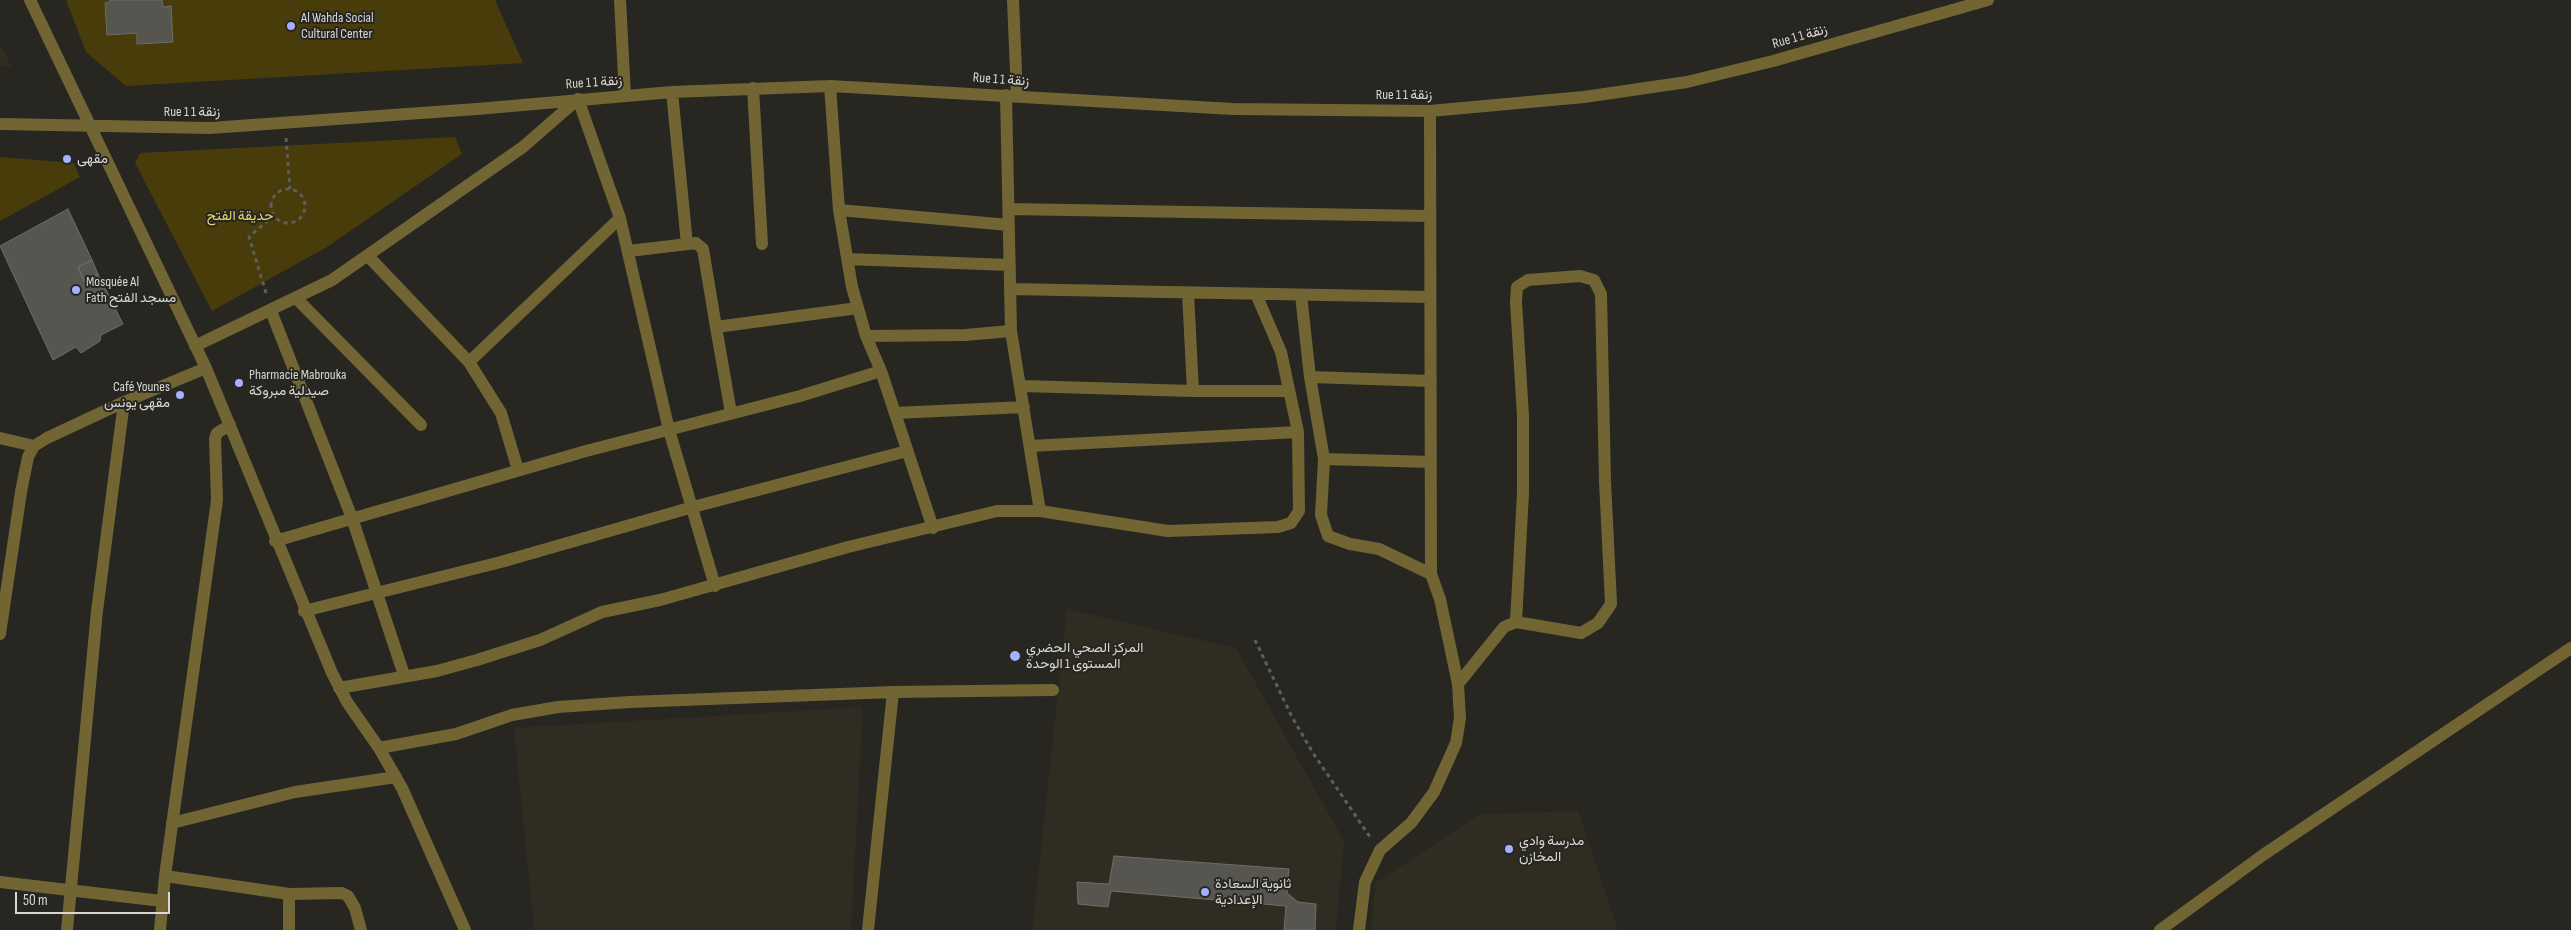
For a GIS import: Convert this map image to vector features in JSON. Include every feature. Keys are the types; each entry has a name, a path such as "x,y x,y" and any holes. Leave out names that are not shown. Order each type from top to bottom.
{"street":[{"path":"30,0 206,368 304,611 339,688 396,777 465,930"},
{"path":"620,0 625,96"},
{"path":"1013,0 1009,209 1011,331 1022,386 1040,511"},
{"name":"Rue 1 زنقة 1","path":"0,124 210,128 477,109 672,92 830,86 1233,109 1430,111 1584,97 1687,82 1773,61 1988,0"},
{"path":"830,86 839,210 858,308 933,528"},
{"path":"753,88 762,244"},
{"path":"672,92 687,244"},
{"path":"195,346 297,299 368,256 523,146 578,99 620,218 669,430 716,586"},
{"path":"1359,930 1365,882 1380,850 1410,823 1434,792 1456,743 1460,718 1458,684 1440,599 1431,574 1430,111"},
{"path":"1009,209 1429,216"},
{"path":"839,210 1009,225"},
{"path":"470,362 620,218"},
{"path":"629,251 696,243 703,249 731,413"},
{"path":"368,256 470,362 501,413 518,470"},
{"path":"847,259 1010,265"},
{"path":"1458,684 1504,627 1516,622 1581,633 1598,623 1611,604 1605,481 1601,294 1594,280 1580,276 1528,280 1517,287 1516,302 1524,416 1523,494 1516,622"},
{"path":"1010,289 1430,297"},
{"path":"1188,292 1193,391"},
{"path":"339,688 437,670 522,646 602,612 716,586 848,547 997,511 1040,511 1168,531 1278,527 1291,524 1299,511 1298,432 1281,352 1256,294"},
{"path":"1301,296 1310,377 1324,459 1321,515 1328,536 1350,544 1379,549 1408,561 1431,574"},
{"path":"297,299 422,425"},
{"path":"716,327 858,308"},
{"path":"271,311 352,518 404,675"},
{"path":"866,336 965,335 1011,331"},
{"path":"0,634 21,492 28,457 34,446 124,402 206,368"},
{"path":"275,541 518,470 881,371"},
{"path":"1310,377 1431,381"},
{"path":"1022,386 1193,391 1289,391"},
{"path":"67,930 97,611 124,402"},
{"path":"895,413 1024,407"},
{"path":"160,930 172,823 217,500 215,439 217,434 230,425"},
{"path":"1030,446 1298,432"},
{"path":"0,438 34,446"},
{"path":"304,611 501,562 693,507 907,451"},
{"path":"1324,459 1431,462"},
{"path":"2160,930 2271,849 2571,648"},
{"path":"379,748 456,734 512,715 558,707 630,702 893,692 1052,690"},
{"path":"868,930 893,692"},
{"path":"172,823 295,792 396,777"},
{"path":"165,876 289,894 342,893 348,896 355,908 361,930"},
{"path":"0,882 162,901"},
{"path":"288,930 289,894"}],"path":[{"path":"286,123 290,189"},
{"path":"290,189 299,193 305,202 302,217 287,224 277,219 271,203 273,198 282,190 290,189"},
{"path":"271,311 249,237 274,215"},
{"path":"1255,640 1292,717 1313,753 1380,850"}],"shaded area":[{"path":"0,43 12,68 0,66"},
{"path":"1067,609 1236,648 1344,841 1336,930 1032,930"},
{"path":"863,707 851,930 534,930 514,728"},
{"name":"مدرسة وادي المخازن","path":"1578,811 1618,930 1371,930 1375,883 1480,814"}],"green space":[{"name":"Al Wahda Social Cultural Center","path":"66,0 495,0 523,63 126,86 86,52"},
{"name":"حديقة الفتح","path":"455,137 462,154 327,247 212,311 135,163 140,153"},
{"path":"0,157 74,163 80,177 0,221"}],"building":[{"path":"110,0 162,0 163,7 171,6 173,42 137,44 137,33 107,35 105,3 110,2"},
{"path":"68,209 92,260 78,267 84,281 98,274 123,324 101,335 100,341 81,353 76,347 53,360 0,246"},
{"path":"92,260 98,274 84,281 78,267"},
{"name":"ثانوية السعادة الإعدادية","path":"1114,856 1289,869 1287,893 1298,902 1316,904 1315,930 1284,930 1286,906 1111,891 1108,907 1078,904 1077,882 1109,884"}],"place":[{"name":"Al Wahda Social Cultural Center","path":"291,26"},
{"name":"مقهى","path":"67,159"},
{"name":"Mosquée Al Fath مسجد الفتح","path":"76,290"},
{"name":"Pharmacie Mabrouka صيدلية مبروكة","path":"239,383"},
{"name":"Café Younes مقهى يونس","path":"180,395"},
{"name":"المركز الصحي الحضري المستوى 1 الوحدة","path":"1015,656"},
{"name":"مدرسة وادي المخازن","path":"1509,849"},
{"name":"ثانوية السعادة الإعدادية","path":"1205,892"}]}
